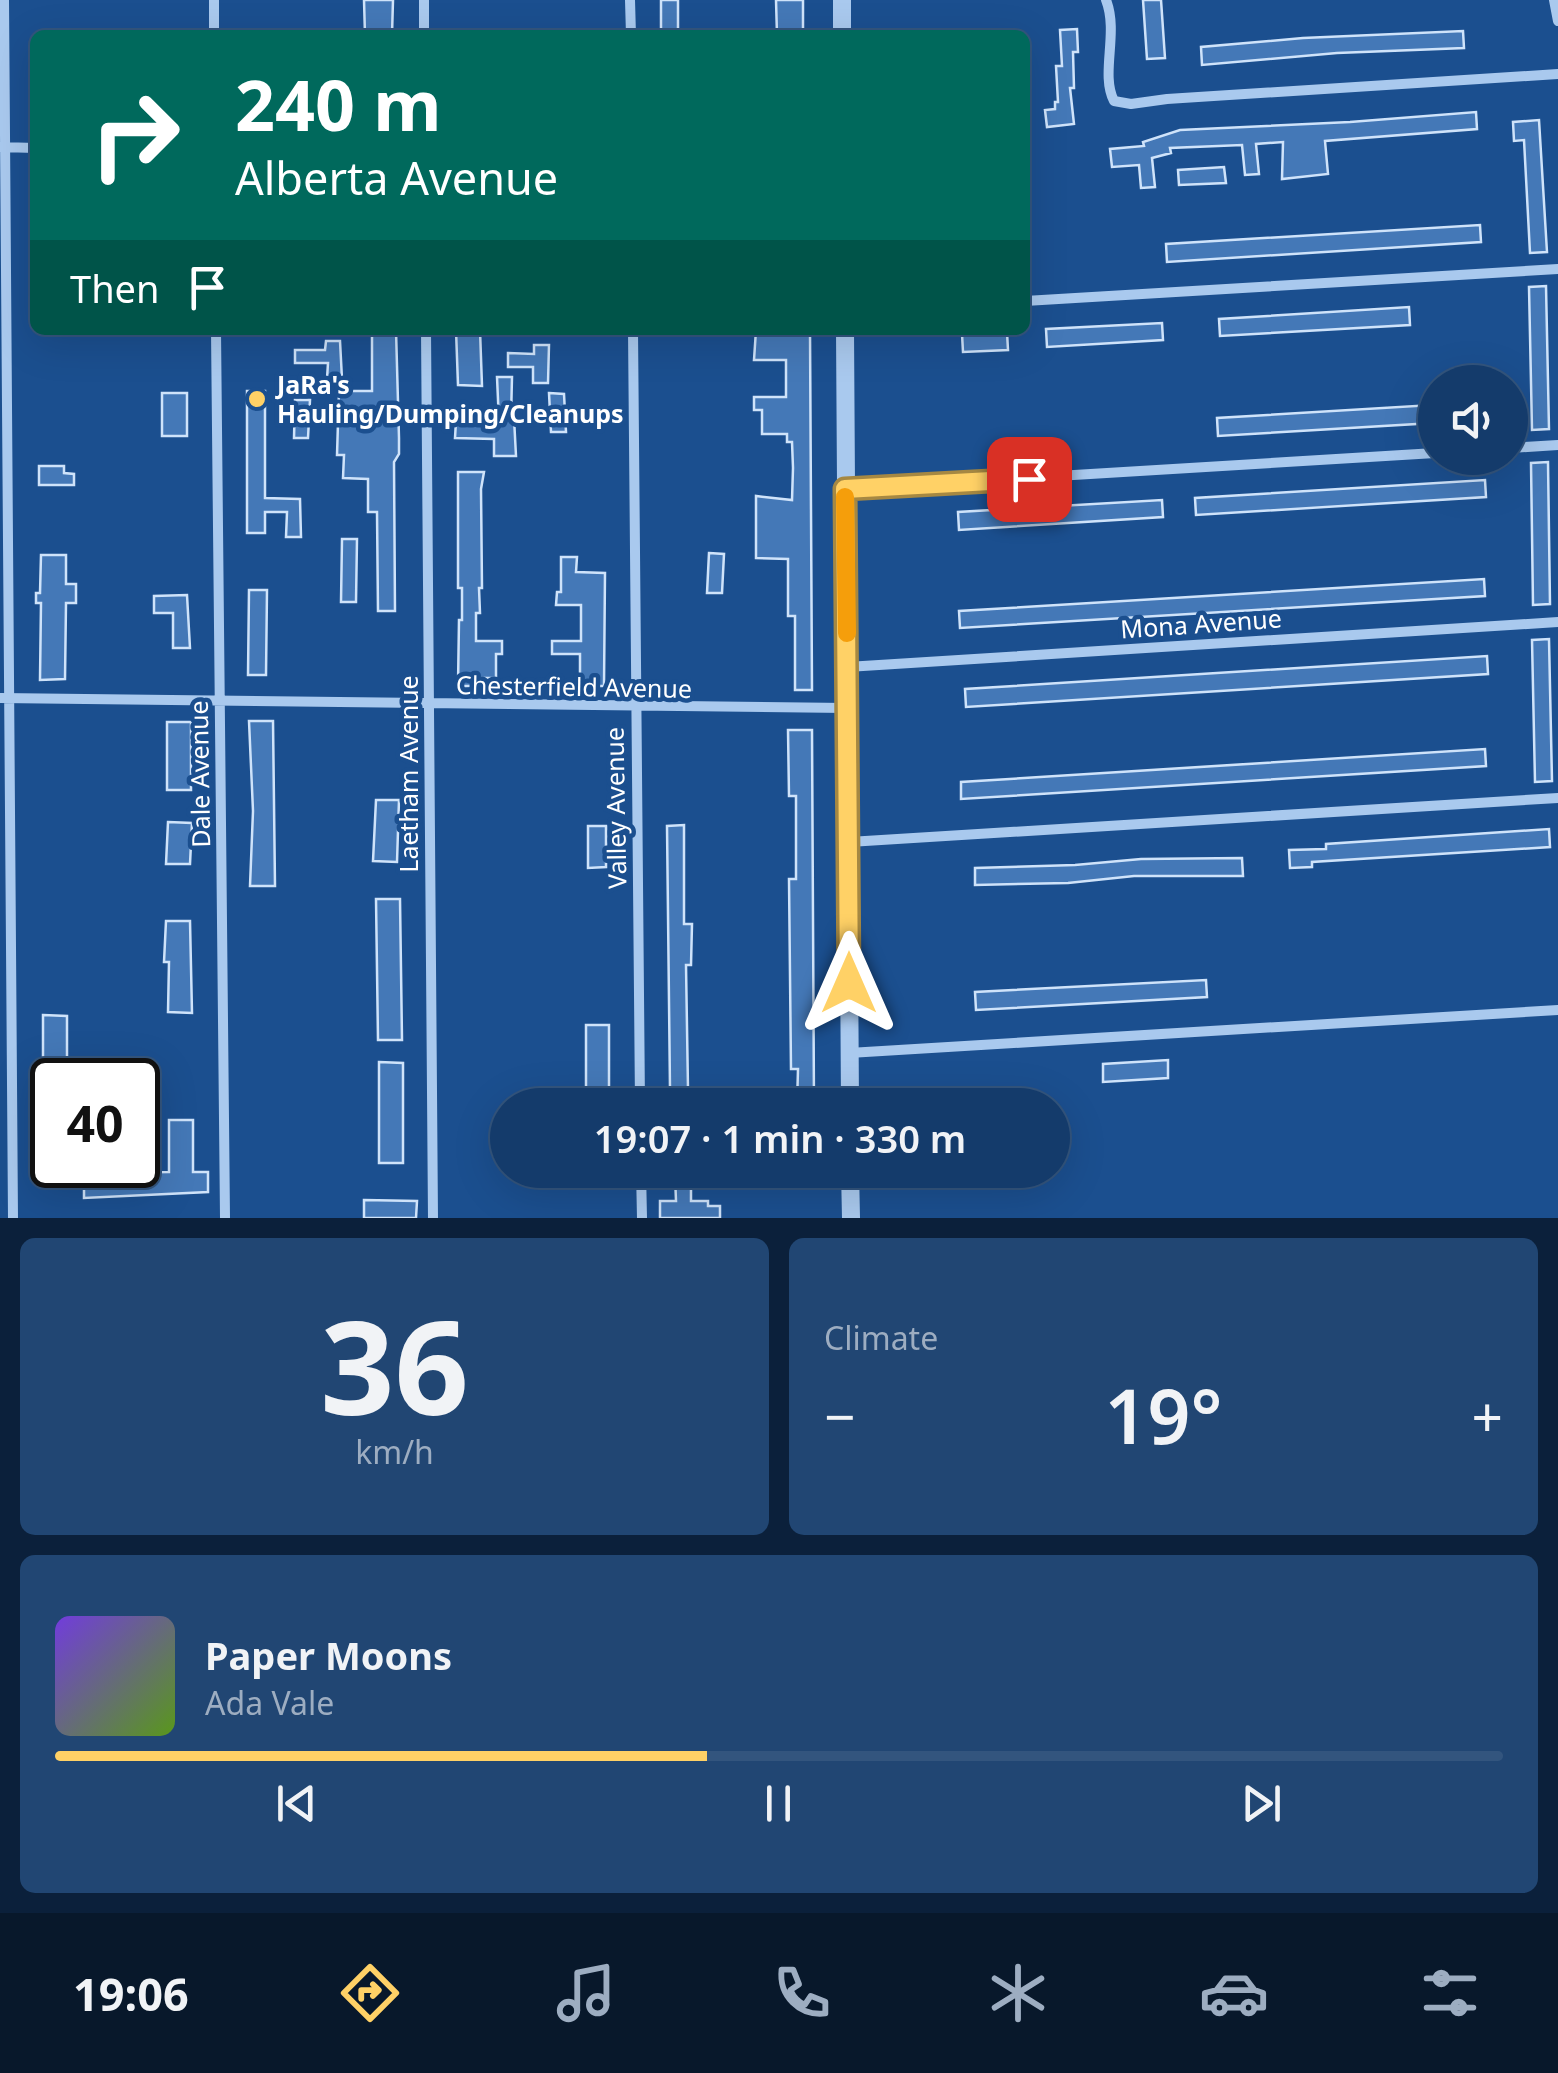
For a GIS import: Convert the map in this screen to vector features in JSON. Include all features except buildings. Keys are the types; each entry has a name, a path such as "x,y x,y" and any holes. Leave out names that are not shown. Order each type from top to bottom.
{"street":[{"path":"4,0 4,698 13,1218"},
{"path":"214,0 214,30"},
{"path":"424,0 424,30"},
{"path":"630,0 631,30"},
{"path":"842,0 842,30"},
{"path":"1106,0 1112,42 1108,90 1114,102 1130,104 1558,74"},
{"path":"1554,0 1558,22"},
{"path":"3,148 30,148"},
{"path":"1030,301 1558,269"},
{"name":"Dale Avenue","path":"216,335 225,1218"},
{"name":"Laetham Avenue","path":"426,335 432,1218"},
{"name":"Valley Avenue","path":"633,335 640,1088"},
{"path":"844,335 850,1088"},
{"path":"1528,447 1558,446"},
{"path":"845,489 1418,454"},
{"name":"Mona Avenue","path":"847,667 1558,622"},
{"name":"Chesterfield Avenue","path":"4,698 847,708"},
{"path":"848,842 1558,798"},
{"path":"849,1053 1558,1010"},
{"path":"641,1188 642,1218"},
{"path":"850,1188 851,1218"}],"slow traffic":[{"path":"845,497 847,633"}],"place":[{"name":"JaRa's Hauling/Dumping/Cleanups","path":"257,399"}],"route":[{"path":"849,983 845,489 1029,479"}]}
